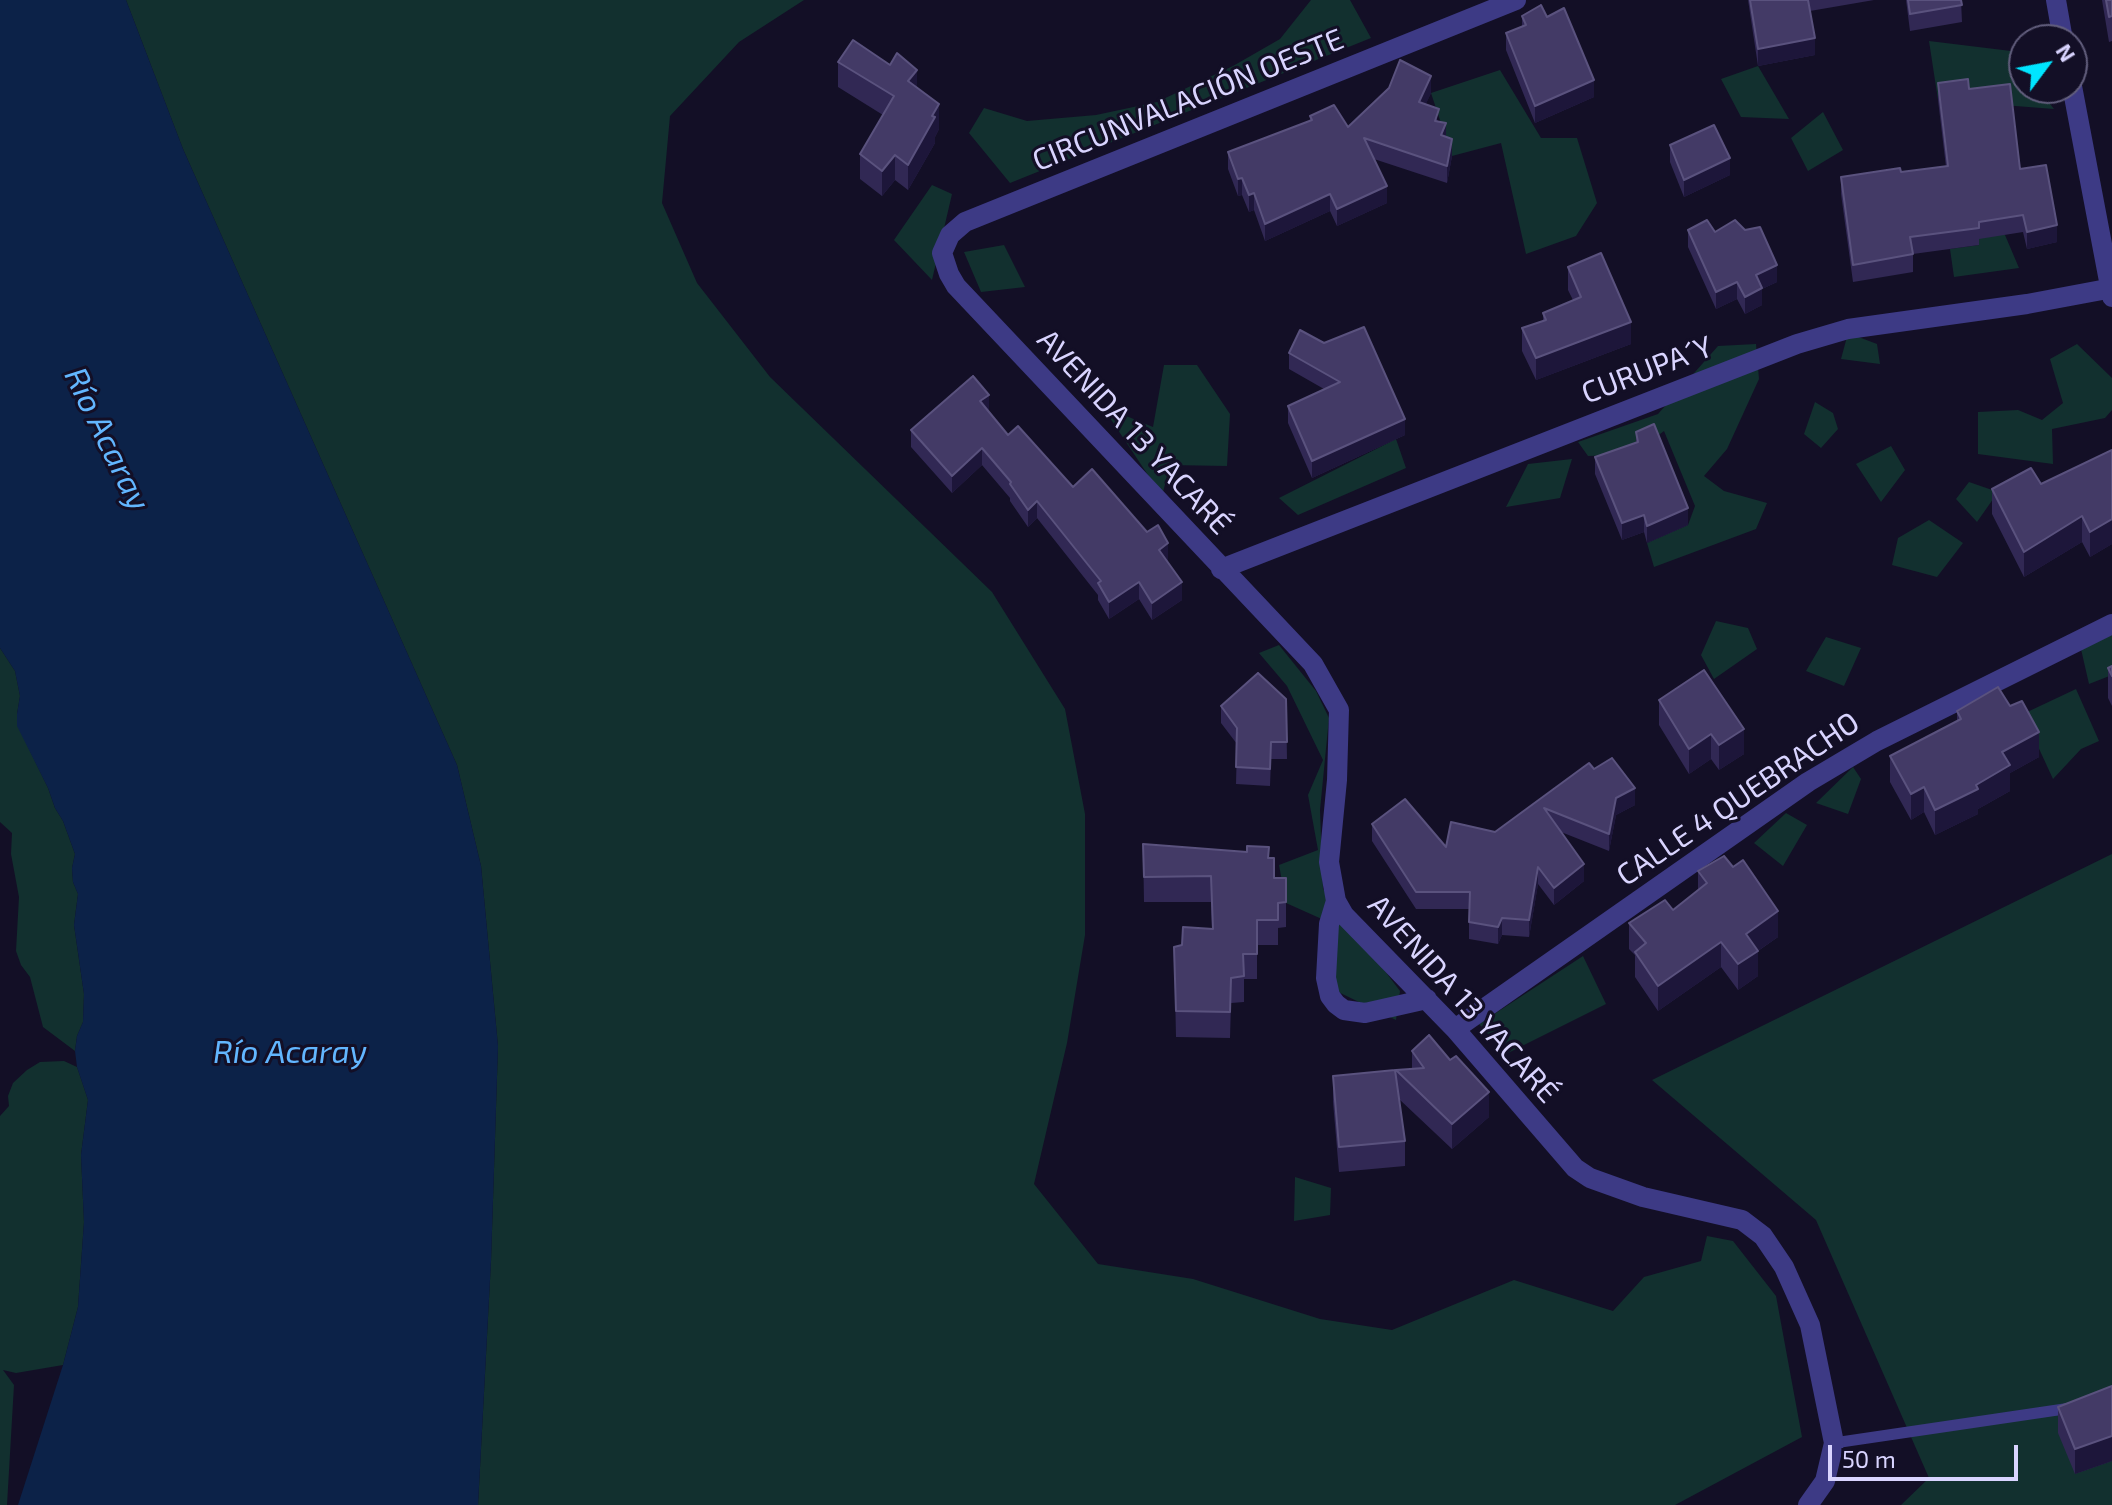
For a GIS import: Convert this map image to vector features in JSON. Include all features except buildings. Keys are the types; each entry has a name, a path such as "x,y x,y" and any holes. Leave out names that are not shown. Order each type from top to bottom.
{"street":[{"name":"CIRCUNVALACIÓN OESTE","path":"942,253 950,235 965,222 1516,0"},
{"path":"2056,0 2060,24"},
{"path":"2075,104 2111,291"},
{"name":"AVENIDA 13 YACARÉ","path":"942,253 956,286 1313,664 1339,710 1337,780 1329,862 1336,901 1344,915 1455,1029 1575,1168 1590,1178 1643,1197 1742,1220 1763,1236 1784,1267 1810,1325 1834,1443"},
{"name":"CURUPA´Y","path":"1221,569 1797,344 1848,329 2111,291"},
{"name":"CALLE 4 QUEBRACHO","path":"1455,1029 1808,782 1877,741 2112,624"},
{"path":"1336,901 1329,924 1326,978 1330,996 1336,1004 1344,1010 1365,1013 1427,999"},
{"path":"1808,1505 1825,1481 1834,1443"}],"lane":[{"path":"1834,1443 2081,1407"}],"green space":[{"path":"126,0 804,0 739,42 670,116 662,203 697,283 770,377 992,592 1065,709 1085,814 1085,935 1067,1043 1034,1184 1098,1264 1193,1279 1320,1319 1392,1330 1514,1280 1613,1311 1644,1277 1701,1261 1707,1236 1733,1241 1776,1296 1802,1437 1675,1505 478,1505 498,1046 481,866 457,765 183,149"},
{"path":"1311,0 1350,0 1371,38 1010,183 969,133 984,108 1027,121 1096,115 1157,102 1233,66 1280,39"},
{"path":"1929,41 2008,51 2008,104 2050,104 2054,109 1938,100"},
{"path":"1758,66 1789,119 1741,117 1721,79"},
{"path":"1500,70 1541,138 1577,138 1597,203 1576,236 1526,254 1501,143 1452,156 1431,93"},
{"path":"1823,112 1843,150 1808,171 1791,138"},
{"path":"932,185 952,194 932,280 894,240"},
{"path":"1992,225 2005,235 2019,268 1954,277 1950,249 1979,245 1978,227"},
{"path":"1004,245 1025,287 981,292 964,252"},
{"path":"1848,333 1877,344 1880,364 1841,359"},
{"path":"1756,344 1759,379 1727,449 1704,476 1724,491 1767,503 1756,529 1654,567 1647,543 1688,525 1695,506 1664,431 1644,446 1616,455 1588,456 1578,442 1658,414 1718,346"},
{"path":"2077,344 2112,378 2112,410 2105,418 2052,429 2053,464 1978,454 1978,412 2018,410 2042,420 2063,403 2050,359"},
{"path":"1164,365 1197,365 1230,414 1227,466 1170,465 1162,496 1102,406 1153,427"},
{"path":"1815,402 1833,413 1838,429 1821,448 1804,434"},
{"path":"1396,439 1406,468 1298,515 1279,498"},
{"path":"1891,446 1905,470 1881,502 1856,464"},
{"path":"1572,459 1560,498 1506,507 1528,464"},
{"path":"1969,482 1998,492 1977,522 1956,499"},
{"path":"1929,520 1963,543 1937,577 1892,565 1898,538"},
{"path":"1716,621 1748,628 1757,649 1714,679 1701,655"},
{"path":"2112,624 2112,675 2089,684 2078,636"},
{"path":"1826,637 1861,648 1844,686 1806,671"},
{"path":"1279,645 1316,691 1329,718 1320,810 1323,889 1400,991 1396,1020 1328,987 1324,920 1286,903 1279,865 1318,850 1308,795 1323,760 1287,686 1259,653"},
{"path":"0,648 15,671 20,696 18,726 63,821 75,854 73,882 78,894 74,925 84,994 83,1022 75,1051 43,1027 30,977 16,951 19,897 11,854 12,833 0,822"},
{"path":"2076,689 2099,741 2081,749 2053,779 2023,714"},
{"path":"1853,767 1861,779 1848,814 1816,803"},
{"path":"1786,813 1807,825 1783,866 1754,843"},
{"path":"2112,854 2112,1505 1901,1505 1929,1478 1816,1220 1652,1080"},
{"path":"1583,956 1606,1004 1506,1054 1479,1024"},
{"path":"64,1061 77,1067 88,1100 81,1155 84,1222 78,1307 63,1365 16,1373 3,1370 14,1385 7,1505 0,1505 0,1116 9,1106 8,1096 13,1083 27,1070 40,1062"},
{"path":"1295,1177 1331,1188 1330,1215 1294,1221"}],"water":[{"name":"Río Acaray","path":"0,0 126,0 183,149 457,765 481,866 498,1046 478,1505 18,1505 63,1365 78,1307 84,1222 81,1155 88,1100 75,1051 83,1022 84,994 74,925 78,894 73,882 75,854 63,821 17,726 20,696 15,671 0,648"}]}
